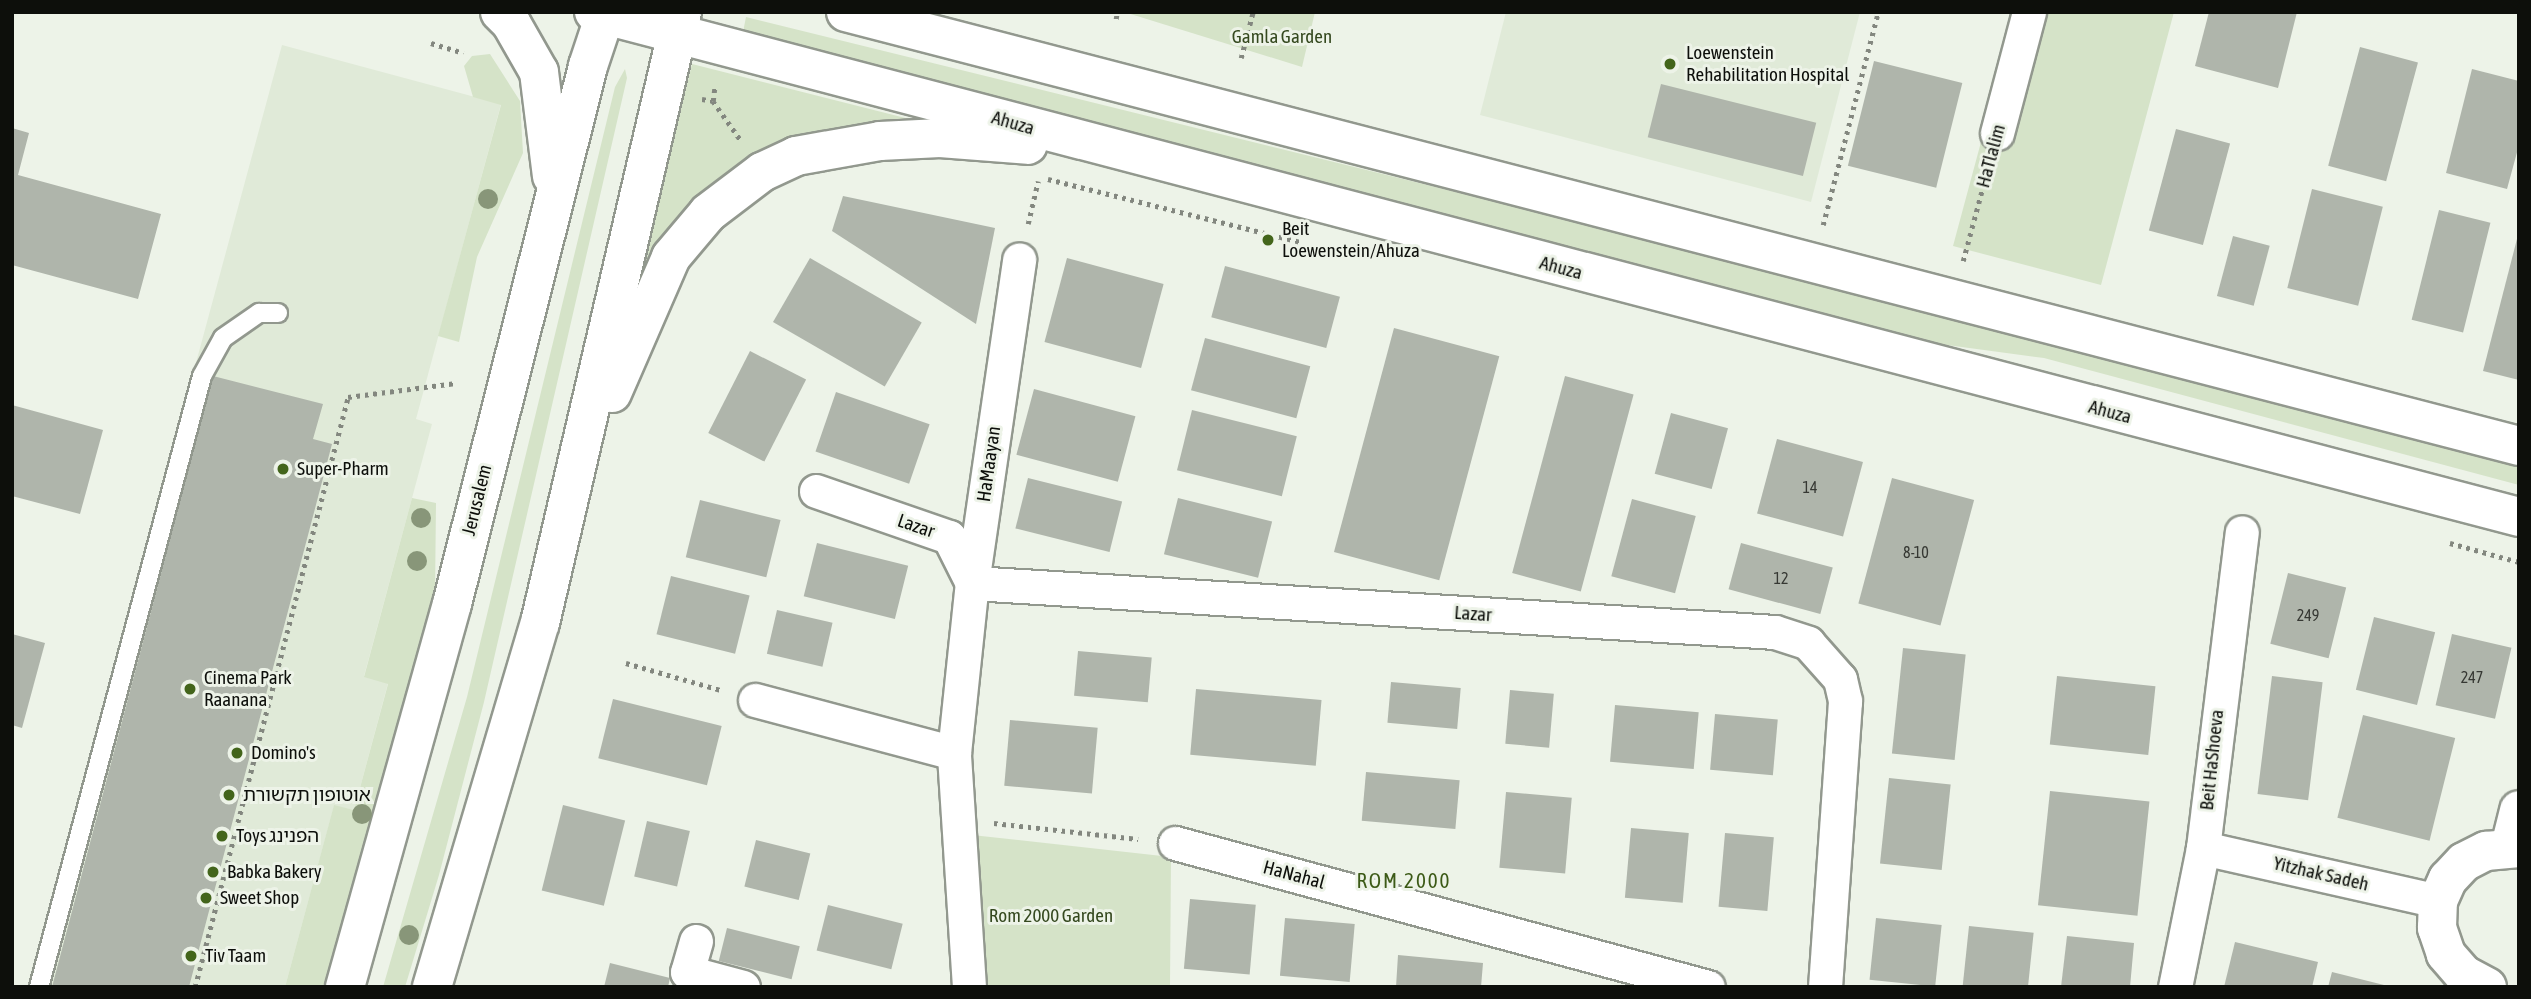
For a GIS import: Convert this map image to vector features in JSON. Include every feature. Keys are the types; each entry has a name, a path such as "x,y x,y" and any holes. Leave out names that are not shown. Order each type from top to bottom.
{"main road":[{"path":"500,12 511,23 538,72 555,196"},
{"path":"846,12 2519,446"},
{"path":"940,12 1194,103"},
{"name":"Jerusalem","path":"345,987 452,604 602,13"},
{"name":"Ahuza","path":"602,13 680,24 1206,174 2519,517"},
{"path":"432,987 540,623 578,472 680,24"},
{"path":"578,472 671,257 708,213 739,188 796,156 856,144 940,138 1030,145 1206,174"},
{"path":"2487,987 2464,975 2446,954 2437,928 2438,901 2448,879 2464,862 2486,851 2514,848 2519,810"}],"street":[{"name":"HaTlalim","path":"1997,133 2029,12"},
{"name":"HaMaayan","path":"969,987 955,818 954,753 972,583 1019,258"},
{"name":"Lazar","path":"816,491 949,537 972,583 1775,632 1808,643 1840,678 1845,701 1825,987"},
{"name":"Beit HaShoeva","path":"2175,987 2203,848 2242,532"},
{"path":"755,700 954,753"},
{"name":"HaNahal","path":"1175,843 1708,987"},
{"name":"Yitzhak Sadeh","path":"2203,848 2438,901"},
{"path":"696,940 687,972 743,987"}],"lane":[{"path":"39,987 202,376 223,338 259,313 278,313"}],"path":[{"path":"1241,58 1253,12"},
{"path":"1814,264 1878,12"},
{"path":"431,43 463,53"},
{"path":"715,84 713,101 745,145"},
{"path":"687,97 713,101"},
{"name":"HaTlalim","path":"1953,300 1997,133"},
{"path":"1027,174 1304,242"},
{"path":"1019,258 1040,177"},
{"path":"195,987 348,397 456,383"},
{"path":"2439,540 2519,562"},
{"path":"626,663 755,700"},
{"path":"955,818 1175,843"}],"shaded area":[{"name":"Loewenstein Rehabilitation Hospital","path":"1506,12 1860,12 1811,202 1480,115"},
{"path":"282,45 501,104 416,419 432,424 364,676 388,683 354,810 334,806 285,987 27,987"}],"green space":[{"name":"Gamla Garden","path":"1124,12 1315,12 1302,67"},
{"path":"2016,12 2174,12 2101,285 1953,246"},
{"path":"746,17 1529,210 2519,465 2519,485 2044,358 1910,340 742,37"},
{"path":"490,54 520,101 523,153 477,257 459,342 438,336 501,105 473,97 464,66 472,56"},
{"path":"692,64 933,125 895,124 665,242 639,280"},
{"path":"625,69 627,78 484,702 439,875 405,987 383,987 467,697 615,87"},
{"path":"412,498 436,503 435,595 425,656 323,987 285,987 334,805 354,810 388,684 364,677"},
{"name":"Rom 2000 Garden","path":"972,835 1171,857 1170,987 981,987"}],"building":[{"path":"2209,12 2297,12 2278,88 2195,66"},
{"path":"2360,47 2418,63 2386,181 2328,166"},
{"path":"1874,61 1962,83 1936,188 1848,166"},
{"path":"2472,69 2519,81 2519,145 2507,189 2446,173"},
{"path":"1661,84 1816,123 1803,176 1648,137"},
{"path":"12,128 29,133 18,175 161,214 138,299 12,265"},
{"path":"2176,129 2230,143 2203,245 2149,230"},
{"path":"2312,189 2383,207 2358,306 2287,288"},
{"path":"843,196 995,228 976,324 832,231"},
{"path":"2439,210 2490,223 2463,332 2412,320"},
{"path":"2519,235 2519,380 2483,371"},
{"path":"2233,236 2270,246 2254,306 2217,296"},
{"path":"810,258 922,322 885,387 773,322"},
{"path":"1067,258 1164,284 1141,368 1044,342"},
{"path":"1225,266 1340,297 1326,348 1211,317"},
{"path":"1394,328 1499,356 1439,580 1334,552"},
{"path":"1205,338 1310,366 1296,418 1191,390"},
{"path":"750,351 806,380 764,462 708,433"},
{"path":"213,376 323,404 313,439 332,444 189,987 52,987"},
{"path":"1565,376 1634,394 1581,591 1512,573"},
{"path":"1034,389 1135,416 1118,482 1016,455"},
{"path":"836,392 930,424 909,484 815,452"},
{"path":"12,405 103,430 80,514 12,496"},
{"path":"1192,410 1297,436 1282,496 1177,470"},
{"path":"1671,413 1728,428 1712,489 1655,474"},
{"path":"1777,439 1863,462 1843,536 1757,513"},
{"path":"1028,478 1122,501 1110,552 1015,528"},
{"path":"1892,478 1974,500 1940,626 1858,604"},
{"path":"1178,498 1272,521 1258,578 1164,554"},
{"path":"1632,499 1696,516 1675,593 1611,576"},
{"path":"700,500 781,520 766,577 686,557"},
{"path":"817,543 908,566 895,619 804,596"},
{"path":"1741,543 1833,568 1820,614 1729,589"},
{"path":"2288,573 2346,588 2329,658 2270,644"},
{"path":"671,576 750,596 735,654 656,634"},
{"path":"777,610 833,623 822,667 767,654"},
{"path":"2374,617 2435,632 2417,705 2356,690"},
{"path":"12,634 45,643 22,728 12,725"},
{"path":"2452,634 2511,648 2495,719 2436,705"},
{"path":"1903,648 1966,655 1955,760 1892,753"},
{"path":"1078,651 1152,657 1148,702 1074,696"},
{"path":"2057,676 2155,686 2148,755 2050,745"},
{"path":"2272,676 2323,682 2308,800 2257,794"},
{"path":"1391,682 1461,688 1457,729 1387,723"},
{"path":"1196,689 1322,700 1316,766 1190,755"},
{"path":"1510,690 1554,694 1549,748 1505,744"},
{"path":"613,699 722,726 707,785 598,758"},
{"path":"1615,705 1699,712 1694,769 1610,762"},
{"path":"1715,714 1778,719 1773,775 1710,770"},
{"path":"2363,715 2455,738 2430,841 2337,818"},
{"path":"1010,720 1098,728 1092,793 1004,786"},
{"path":"1366,772 1460,780 1455,829 1362,821"},
{"path":"1889,778 1951,784 1942,870 1880,864"},
{"path":"2050,791 2149,801 2137,916 2038,905"},
{"path":"1506,792 1572,798 1565,873 1499,868"},
{"path":"563,805 625,820 604,906 542,890"},
{"path":"647,821 690,831 677,886 634,877"},
{"path":"1631,828 1689,833 1683,903 1625,898"},
{"path":"1725,833 1774,837 1767,911 1719,907"},
{"path":"756,840 810,854 799,900 744,887"},
{"path":"1190,899 1256,905 1250,974 1184,969"},
{"path":"828,905 903,924 891,969 817,951"},
{"path":"1285,918 1355,924 1350,982 1280,976"},
{"path":"1876,918 1942,925 1935,987 1870,980"},
{"path":"1969,926 2034,933 2028,987 1963,987"},
{"path":"727,928 800,946 792,979 719,961"},
{"path":"2067,936 2134,943 2130,987 2061,987"},
{"path":"2235,942 2318,962 2312,987 2224,987"},
{"path":"1398,955 1483,963 1481,987 1396,987"},
{"path":"610,963 670,978 668,987 604,987"},
{"path":"2332,972 2388,986 2388,987 2328,987"}],"place":[{"name":"Loewenstein Rehabilitation Hospital","path":"1670,64"},
{"name":"Beit Loewenstein/Ahuza","path":"1268,240"},
{"name":"Super-Pharm","path":"283,469"},
{"name":"Cinema Park Raanana","path":"190,689"},
{"name":"Domino's","path":"237,753"},
{"name":"אוטופון תקשורת","path":"229,795"},
{"name":"Toys הפנינג","path":"222,836"},
{"name":"Babka Bakery","path":"213,872"},
{"name":"Sweet Shop","path":"206,898"},
{"name":"Tiv Taam","path":"191,956"}],"district":[{"name":"ROM 2000","path":"1404,880"}]}
